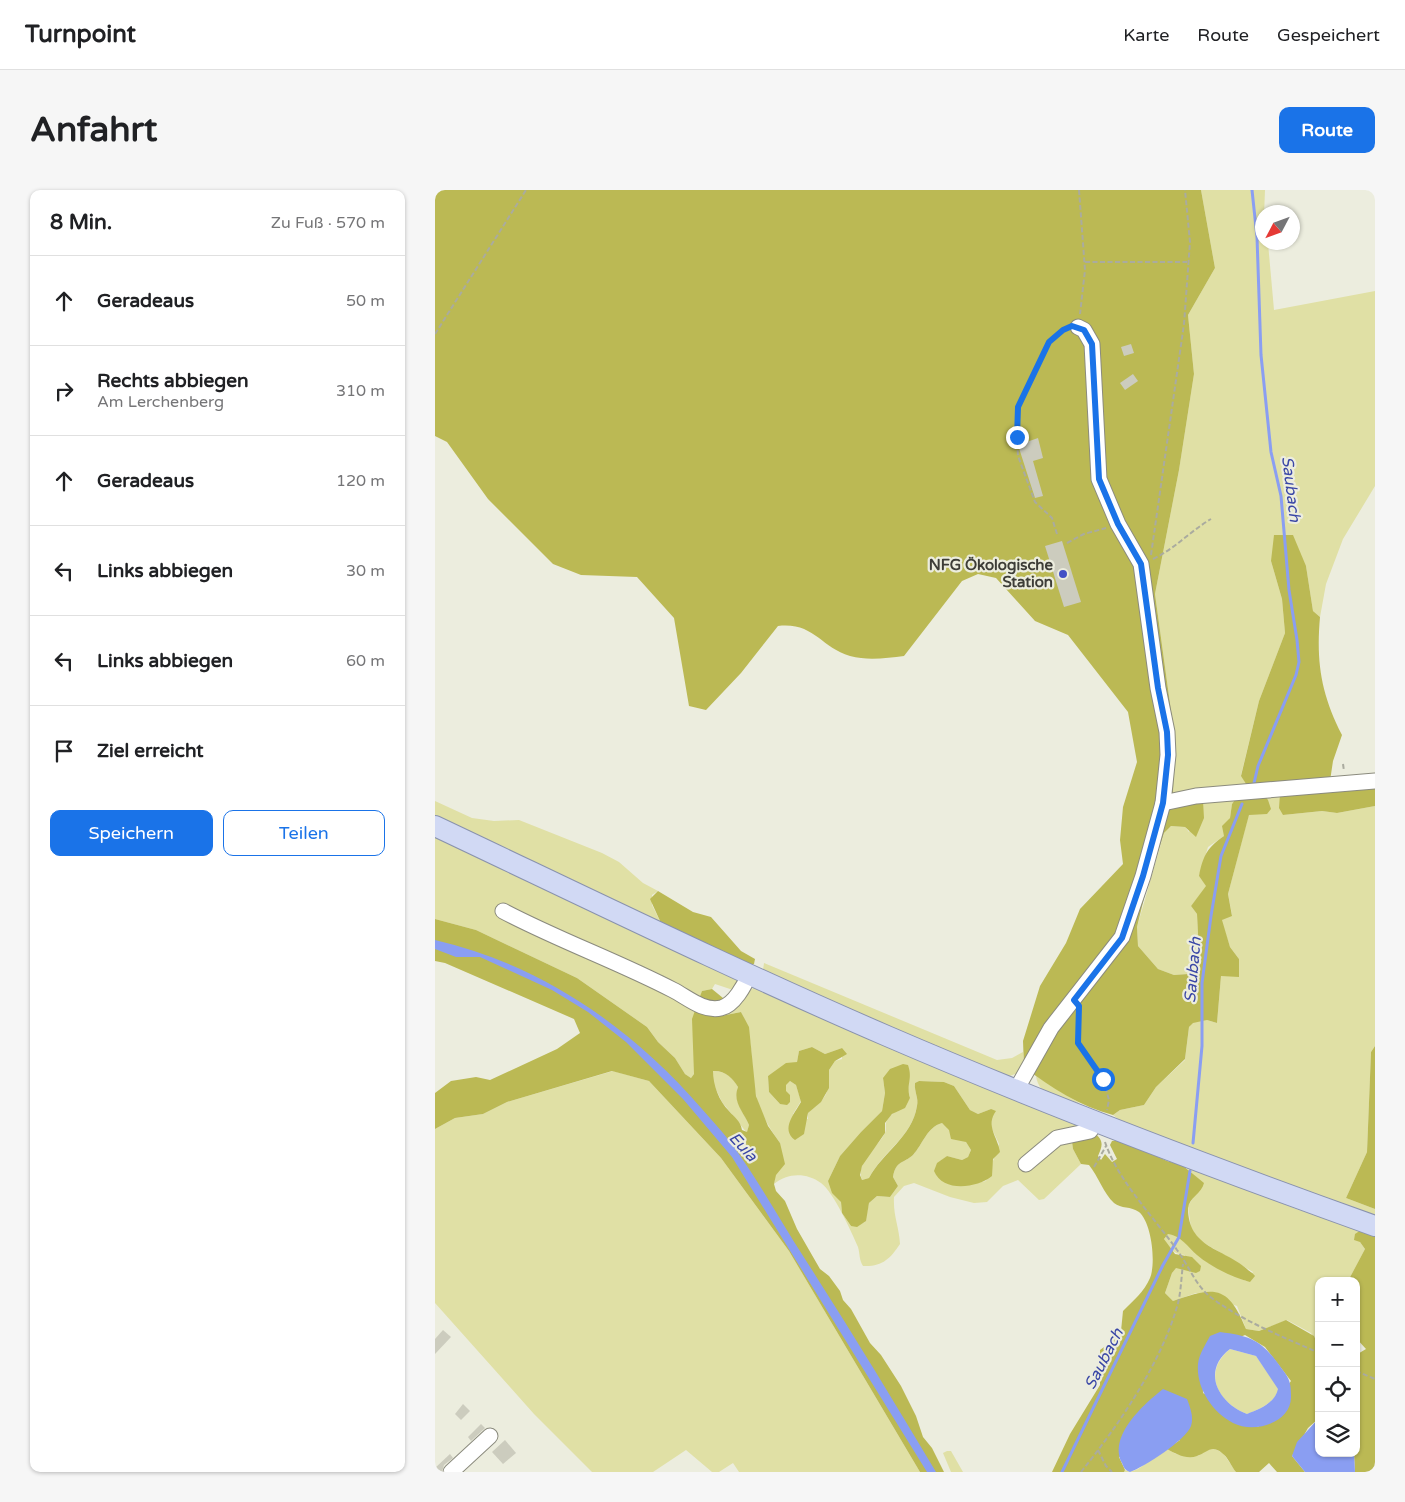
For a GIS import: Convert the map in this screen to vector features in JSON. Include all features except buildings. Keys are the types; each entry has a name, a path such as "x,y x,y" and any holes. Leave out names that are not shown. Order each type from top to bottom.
{"main road":[{"path":"435,826 749,974 885,1035 1016,1090 1102,1132 1183,1157 1375,1226"}],"lane":[{"path":"1016,1090 1051,1028 1122,938 1143,876 1163,803 1168,755 1167,732 1158,688 1141,564 1118,524 1099,479 1092,344 1084,330 1078,327"},
{"path":"1163,803 1196,796 1375,780"},
{"path":"503,911 648,977 709,1009 722,1008 729,1004 741,990 749,974"},
{"path":"1026,1164 1053,1140 1065,1135 1090,1131 1102,1132"},
{"path":"451,1472 490,1436"}],"path":[{"path":"435,334 525,190"},
{"path":"1057,534 1052,518 1035,502 1018,456 1016,422 1018,407 1049,342 1063,330 1072,326 1078,327 1084,286 1085,262 1079,190"},
{"path":"1185,190 1190,242 1183,324 1151,560 1171,550 1194,529 1211,519"},
{"path":"1085,262 1188,262"},
{"path":"1067,543 1084,534 1118,524"},
{"path":"1074,1000 1079,1006 1078,1043 1103,1079 1109,1100 1094,1167"},
{"path":"1102,1132 1130,1186 1179,1252 1183,1263 1211,1298 1229,1310 1315,1351"},
{"path":"1081,1472 1098,1450 1160,1353 1177,1308 1183,1263"},
{"path":"1360,1373 1375,1379"},
{"path":"1098,1450 1106,1466 1112,1472"}],"green space":[{"path":"1201,190 1265,190 1264,205 1255,205 1255,250 1269,250 1274,310 1375,291 1375,486 1343,539 1326,584 1320,617 1313,611 1306,566 1271,561 1282,599 1285,633 1259,701 1241,775 1248,787 1173,794 1175,740 1155,594 1179,470 1194,374 1188,315 1215,268"},
{"path":"1280,794 1283,815 1322,811 1337,813 1375,806 1375,1046 1371,1052 1367,1152 1346,1198 1375,1209 1375,1217 1129,1128 1113,1115 1120,1110 1144,1105 1156,1087 1185,1060 1189,1027 1193,1022 1207,1020 1217,1023 1221,976 1239,959 1230,947 1221,920 1232,915 1228,894 1249,814 1267,814 1264,795"},
{"path":"1237,797 1232,804 1224,836 1208,847 1199,876 1207,886 1191,906 1197,914 1196,964 1188,974 1174,975 1158,969 1138,946 1137,927 1164,833 1171,826 1185,827 1189,832 1203,801"},
{"path":"435,801 472,818 494,821 519,820 602,853 619,862 643,883 658,891 652,895 652,905 661,923 435,816"},
{"path":"435,833 740,976 733,990 715,984 712,989 702,991 694,1074 691,1078 685,1074 675,1058 658,1042 647,1027 577,978 476,930 435,919"},
{"path":"764,963 997,1060 1012,1058 1023,1052 1024,1067 1018,1073 1007,1077 931,1047 763,970"},
{"path":"756,986 1083,1125 1072,1142 1073,1149 1081,1164 1044,1199 1039,1200 1018,1180 1003,1186 987,1202 974,1203 950,1197 914,1183 904,1186 894,1197 894,1210 900,1244 885,1261 875,1265 863,1266 858,1247 847,1223 826,1187 815,1179 797,1175 779,1180 774,1184 780,1143 765,1120 757,1101 750,1042 745,1022 741,1012 721,1016 720,1012","holes":["812,1047 825,1054 842,1048 842,1059 835,1061 829,1070 826,1095 808,1113 808,1119 793,1114 801,1101 796,1085 790,1081 785,1085 780,1104 769,1092 768,1076 797,1062 799,1051","883,1078 909,1082 910,1098 887,1121 885,1133 864,1161 861,1174 862,1180 869,1178 909,1127 914,1117 917,1103 915,1083 919,1081 944,1082 954,1086 970,1110 978,1114 991,1109 991,1127 999,1144 986,1181 977,1183 935,1171 938,1163 947,1156 962,1160 968,1157 971,1150 966,1142 942,1123 937,1125 929,1132 917,1151 896,1168 893,1177 898,1186 890,1197 877,1196 869,1203 865,1222 851,1226 842,1213 841,1202 828,1181 840,1156 882,1111 885,1093"]},
{"path":"613,1071 649,1081 721,1158 789,1251 920,1472 739,1472 733,1463 719,1472 712,1472 686,1450 653,1472 592,1472 534,1414 435,1303 435,1129 455,1118 483,1114 507,1102"},
{"path":"712,1071 728,1075 738,1087 738,1102 749,1125 747,1133 722,1102 713,1083"},
{"path":"1036,1076 1079,1103 1052,1098 1042,1089"},
{"path":"1186,1167 1194,1168 1296,1209 1361,1230 1360,1242 1365,1249 1350,1277 1315,1277 1315,1340 1311,1333 1287,1320 1259,1331 1246,1329 1237,1306 1196,1293 1173,1301 1165,1293 1176,1267 1185,1270 1185,1255 1175,1252 1170,1248 1164,1239 1168,1234 1180,1239 1208,1263 1246,1281 1253,1272 1199,1240 1191,1228 1188,1206 1193,1198 1192,1173"},
{"path":"1230,1349 1256,1356 1279,1389 1270,1402 1262,1408 1247,1414 1228,1402 1217,1386 1215,1377 1217,1367 1221,1358"},
{"path":"1213,1448 1223,1453 1236,1472 1130,1472 1138,1469 1167,1449 1176,1454 1198,1456 1206,1450"},
{"path":"951,1451 963,1472 951,1472 943,1453"}],"shaded area":[{"path":"435,190 1201,190 1215,268 1188,315 1194,374 1179,470 1155,594 1175,740 1173,794 1203,801 1204,818 1196,837 1185,827 1171,826 1164,833 1147,886 1137,927 1138,946 1158,969 1174,975 1188,974 1196,964 1197,914 1191,906 1206,886 1199,876 1202,862 1210,848 1224,836 1222,826 1230,818 1232,804 1237,797 1264,795 1271,809 1267,814 1249,815 1228,894 1232,916 1222,920 1230,947 1239,959 1239,977 1221,976 1217,1023 1207,1020 1193,1023 1189,1027 1185,1059 1156,1087 1144,1105 1120,1110 1113,1115 1089,1107 1066,1096 1024,1067 1023,1041 1040,986 1066,943 1080,909 1123,864 1120,840 1123,807 1137,762 1128,712 1068,635 1035,621 996,578 978,574 962,581 904,656 871,659 857,658 831,647 809,631 790,626 778,626 741,673 706,710 689,706 674,618 637,577 581,575 553,564 488,499 447,442 435,436"},
{"path":"1274,535 1293,535 1306,566 1313,611 1320,617 1319,649 1322,678 1329,706 1342,735 1333,761 1330,781 1248,787 1241,776 1259,701 1285,633 1282,599 1271,561"},
{"path":"1375,785 1375,806 1337,813 1322,811 1283,815 1279,808 1280,794"},
{"path":"658,891 693,912 711,917 741,951 755,959 754,964 751,965 661,923 650,899"},
{"path":"435,919 476,930 577,978 647,1027 658,1042 675,1058 685,1074 691,1078 694,1074 692,1019 702,991 712,989 723,998 721,1016 741,1012 749,1027 756,1096 768,1126 780,1143 785,1164 776,1175 774,1184 776,1191 785,1201 797,1229 820,1269 829,1276 840,1291 843,1300 851,1309 870,1343 881,1355 901,1386 916,1416 923,1437 932,1448 944,1472 920,1472 789,1251 721,1158 649,1081 612,1071 507,1102 483,1114 455,1118 435,1129 435,1093 451,1081 476,1077 490,1080 557,1049 580,1033 574,1019 445,963 435,961","holes":["713,1071 728,1075 738,1087 736,1097 749,1125 747,1132 742,1130 739,1121 725,1107 720,1098 713,1076"]},
{"path":"1375,1046 1375,1209 1346,1198 1367,1152 1371,1052"},
{"path":"812,1047 825,1054 842,1048 847,1054 835,1061 829,1070 829,1088 821,1102 808,1113 804,1134 795,1140 791,1136 789,1126 801,1102 796,1085 790,1081 786,1085 786,1091 790,1095 790,1102 787,1105 780,1104 769,1092 768,1076 786,1063 797,1062 799,1051"},
{"path":"903,1064 908,1065 910,1098 905,1108 892,1114 885,1123 885,1133 862,1166 860,1175 862,1180 869,1178 909,1127 914,1117 917,1103 915,1083 919,1081 944,1082 954,1086 970,1110 978,1114 991,1109 996,1111 993,1116 992,1127 1000,1152 993,1159 992,1176 986,1180 961,1186 945,1183 938,1178 934,1171 937,1163 947,1156 962,1160 968,1157 971,1150 966,1142 951,1139 949,1130 942,1123 937,1125 929,1132 917,1151 896,1168 893,1177 898,1186 890,1197 877,1196 869,1203 866,1221 857,1227 851,1226 842,1213 841,1202 832,1193 828,1181 840,1156 882,1111 885,1093 883,1078 890,1069"},
{"path":"1093,1132 1101,1140 1101,1149 1098,1156 1101,1160 1105,1154 1112,1162 1117,1159 1110,1145 1112,1141 1121,1140 1167,1161 1182,1165 1204,1183 1188,1208 1194,1231 1209,1246 1238,1262 1255,1276 1250,1282 1222,1271 1197,1255 1180,1239 1168,1234 1164,1239 1175,1254 1192,1257 1201,1266 1200,1271 1196,1273 1176,1268 1172,1273 1165,1293 1173,1301 1200,1293 1219,1293 1233,1304 1246,1329 1259,1331 1286,1320 1314,1336 1315,1422 1308,1428 1292,1456 1305,1472 1277,1472 1269,1463 1259,1472 1236,1472 1228,1459 1215,1449 1197,1456 1185,1457 1167,1449 1180,1440 1119,1457 1125,1470 1124,1472 1052,1472 1070,1434 1100,1385 1100,1350 1114,1340 1121,1331 1123,1311 1145,1288 1152,1272 1153,1263 1150,1234 1143,1217 1136,1210 1114,1203 1089,1165 1081,1164 1073,1149 1072,1142","holes":["1245,1335 1265,1347 1291,1381 1258,1427 1203,1393 1202,1353"]},
{"path":"1361,1230 1375,1235 1375,1472 1355,1472 1354,1457 1360,1457 1360,1353 1366,1349 1360,1342 1360,1277 1350,1277 1365,1249 1360,1242 1354,1240 1355,1234"}],"water":[{"path":"435,940 474,951 512,965 548,983 582,1003 615,1026 675,1079 723,1133 744,1161 936,1472 927,1472 732,1157 683,1099 626,1042 588,1012 552,990 480,957 456,957 435,949"},
{"path":"1220,1332 1249,1338 1269,1352 1285,1373 1290,1385 1291,1397 1285,1414 1270,1424 1251,1427 1233,1423 1218,1413 1203,1390 1198,1373 1200,1357 1210,1336","holes":["1230,1349 1256,1356 1278,1389 1270,1402 1262,1408 1247,1414 1237,1409 1221,1394 1215,1376 1216,1367 1221,1358"]},
{"path":"1163,1389 1187,1399 1192,1416 1191,1426 1188,1432 1173,1445 1145,1465 1130,1472 1124,1468 1122,1463 1119,1453 1120,1442 1130,1422 1138,1412"},
{"path":"1315,1422 1315,1457 1354,1457 1355,1472 1305,1472 1292,1456 1297,1442"}],"waterway":[{"name":"Saubach","path":"1252,190 1257,237 1261,355 1271,452 1281,496 1289,590 1299,662 1296,675 1258,766 1254,783"},
{"name":"Saubach","path":"1193,1143 1202,1046 1202,983 1211,916 1221,856 1242,804"},
{"name":"Saubach","path":"1062,1472 1163,1265 1179,1237 1190,1171"}],"place":[{"name":"NFG Ökologische Station","path":"1063,574"}],"route":[{"path":"1017,437 1018,407 1049,342 1055,335 1072,326 1084,330 1092,344 1099,479 1101,488 1113,509 1118,524 1130,548 1141,564 1158,688 1167,732 1168,755 1163,803 1143,876 1122,938 1074,1000 1079,1006 1078,1043 1103,1079"}],"water label":[{"name":"Eula","path":"743,1147"}]}
